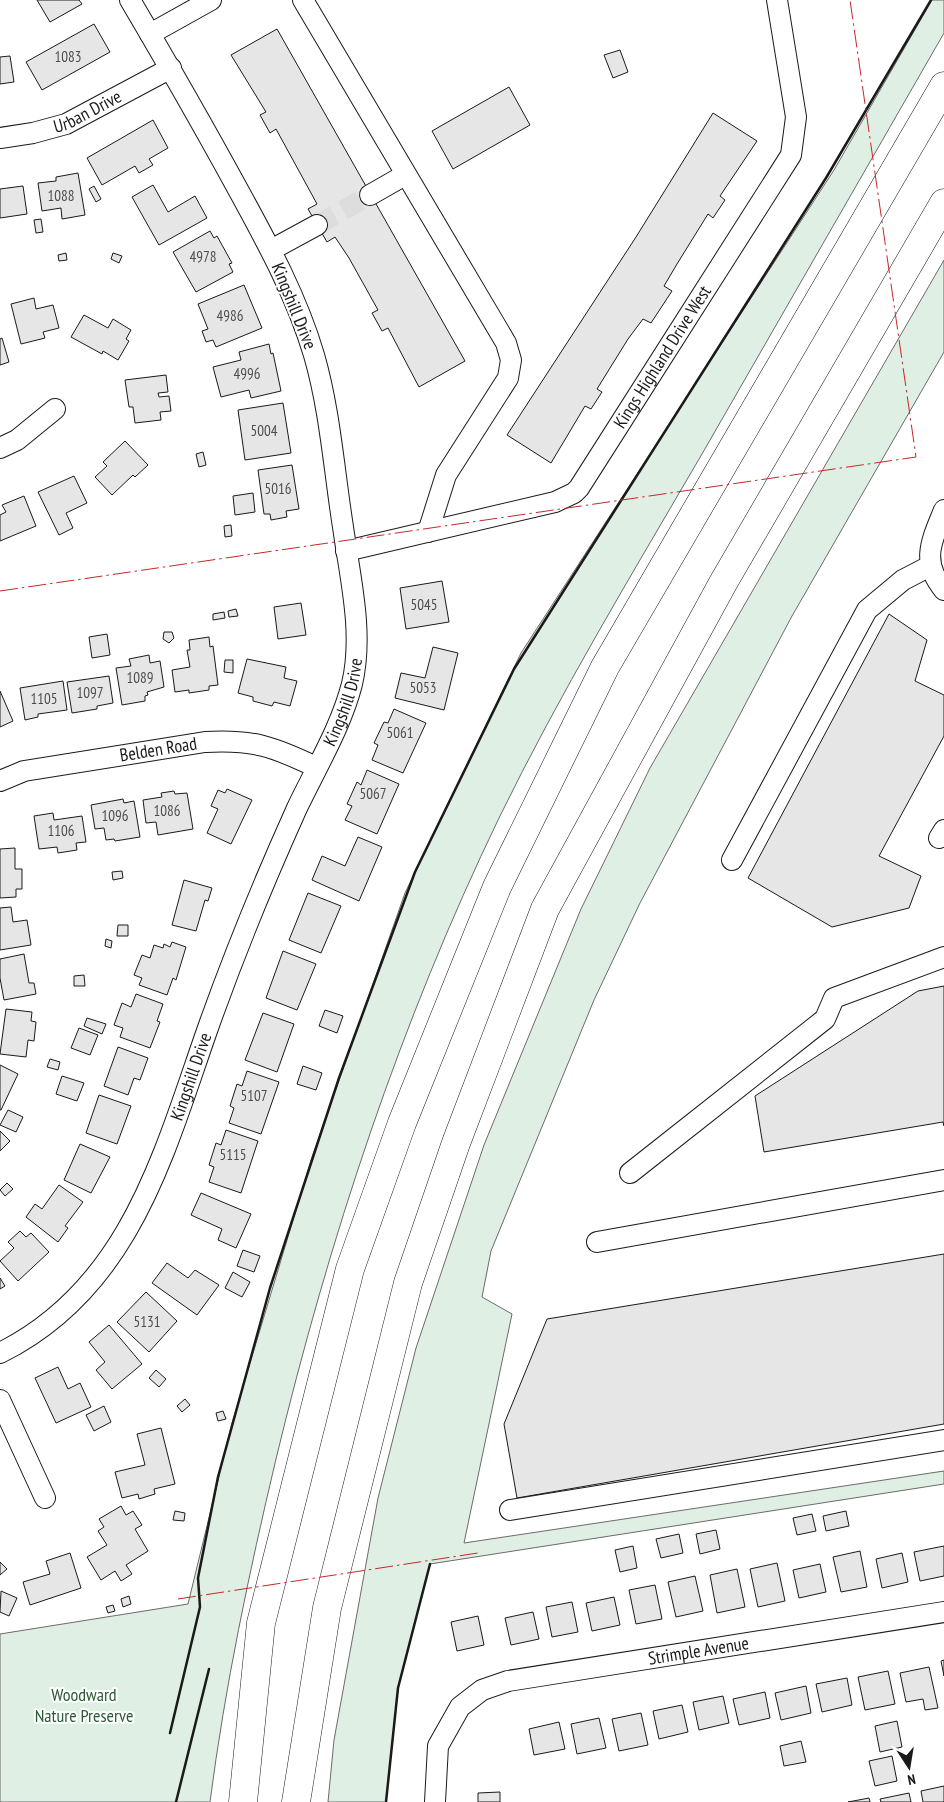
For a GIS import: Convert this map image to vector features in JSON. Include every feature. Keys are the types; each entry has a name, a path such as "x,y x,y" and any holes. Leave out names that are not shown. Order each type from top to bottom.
{"highway":[{"path":"243,1802 261,1622 350,1269 402,1123 497,887 605,667 944,86"},
{"path":"296,1802 327,1608 408,1283 456,1143 545,909 728,575 944,203"}],"street":[{"name":"Kingshill Drive","path":"0,1353 44,1326 70,1304 97,1276 137,1214 153,1181 229,972 271,866 345,704 356,657 356,620 315,358 291,292 271,250 171,68 130,0"},
{"path":"150,34 211,0"},
{"path":"303,0 506,343 511,360 508,378 446,475 428,532"},
{"name":"Kings Highland Drive West","path":"346,551 555,502 574,493 579,488 792,156 796,117 777,0"},
{"name":"Urban Drive","path":"0,138 33,133 66,124 171,68"},
{"path":"370,195 405,175"},
{"path":"271,250 318,224"},
{"path":"0,448 17,440 55,410"},
{"path":"942,588 930,566 930,545 944,510"},
{"path":"732,860 867,610 903,580 930,566"},
{"name":"Belden Road","path":"0,781 24,771 205,742 233,740 269,746 316,767"},
{"path":"630,1173 825,1019 834,998 944,957"},
{"path":"597,1242 944,1180"},
{"path":"0,1400 45,1498"},
{"path":"510,1510 944,1440"},
{"name":"Strimple Avenue","path":"435,1802 438,1746 460,1707 482,1690 508,1681 944,1612"}],"green space":[{"name":"Woodward Nature Preserve","path":"932,0 944,0 944,33 623,589 547,725 499,818 463,895 430,974 370,1133 319,1295 297,1377 247,1587 230,1673 210,1802 0,1802 0,1634 188,1604 232,1423 312,1157 405,893 521,653 834,170"},
{"path":"944,260 944,352 792,616 640,903 594,1000 491,1251 482,1297 512,1314 464,1543 944,1471 944,1484 430,1564 398,1688 386,1802 328,1802 334,1740 378,1498 416,1348 484,1145 581,909 650,768"}],"building":[{"path":"37,0 79,0 82,4 50,22"},
{"path":"94,24 110,52 42,90 26,62"},
{"path":"277,29 465,361 419,387 388,328 382,331 372,313 378,310 349,258 335,237 327,242 308,209 317,204 276,129 270,133 260,115 266,112 231,55"},
{"path":"620,50 628,72 613,78 604,55"},
{"path":"10,56 14,82 0,84 0,57"},
{"path":"509,87 530,125 453,169 432,131"},
{"path":"713,113 757,141 720,196 725,200 713,218 708,214 664,286 672,291 651,323 643,319 628,339 597,389 602,392 591,409 585,406 551,463 507,435 636,237"},
{"path":"153,120 168,148 149,159 153,165 139,173 135,166 102,185 87,158"},
{"path":"78,173 85,215 62,219 61,208 42,211 38,183 56,181 56,177"},
{"path":"153,185 168,212 195,196 207,218 159,245 132,197"},
{"path":"23,186 27,214 0,218 0,189"},
{"path":"94,186 101,199 96,202 89,189"},
{"path":"41,219 43,232 36,233 34,220"},
{"path":"210,231 214,238 217,236 232,263 229,264 233,272 196,292 173,252"},
{"path":"66,253 67,260 59,261 58,255"},
{"path":"113,253 122,256 119,263 111,259"},
{"path":"244,285 262,328 216,347 213,340 206,342 202,331 208,329 198,304"},
{"path":"34,298 36,309 53,305 59,328 43,332 45,338 21,344 11,304"},
{"path":"84,315 108,328 113,319 131,330 126,339 129,341 118,360 103,351 102,354 71,337"},
{"path":"2,338 9,362 0,365 0,339"},
{"path":"269,344 271,354 273,353 281,391 251,398 249,390 221,397 213,367 241,360 239,352"},
{"path":"166,375 168,392 158,393 159,397 169,396 171,411 160,412 161,420 135,423 133,407 129,407 125,380"},
{"path":"283,403 291,453 245,460 238,410"},
{"path":"125,441 148,465 135,477 133,475 112,495 95,477 107,466 103,462"},
{"path":"203,452 206,465 199,467 196,454"},
{"path":"292,465 299,509 286,511 287,517 271,520 270,514 264,514 258,470"},
{"path":"74,476 87,503 66,513 73,528 59,535 38,492"},
{"path":"253,493 255,512 235,515 233,496"},
{"path":"24,496 36,526 0,541 0,515 6,512 2,505"},
{"path":"231,525 232,536 225,537 224,526"},
{"path":"442,581 449,622 406,629 400,588"},
{"path":"301,603 306,635 278,639 274,607"},
{"path":"236,609 238,616 229,617 228,611"},
{"path":"224,612 225,618 213,620 213,614"},
{"path":"889,614 927,640 915,681 944,695 944,736 879,856 921,876 909,908 832,927 748,878"},
{"path":"164,632 172,632 174,638 169,643 163,639"},
{"path":"107,634 110,655 92,658 89,637"},
{"path":"209,637 210,647 213,646 218,685 209,686 209,690 189,693 189,690 175,692 172,670 190,667 187,650 190,650 189,640"},
{"path":"433,647 458,653 444,710 395,698 401,673 425,678"},
{"path":"149,655 150,663 160,661 164,687 147,692 148,695 145,696 145,701 122,705 116,668 131,666 129,659"},
{"path":"247,659 286,667 284,678 297,681 290,706 274,702 272,706 253,701 253,697 238,693"},
{"path":"225,660 233,660 233,673 224,672"},
{"path":"109,676 113,703 97,706 97,709 72,713 67,682"},
{"path":"63,681 67,710 38,714 38,717 25,720 20,688"},
{"path":"0,691 13,721 0,727"},
{"path":"394,709 426,723 403,773 372,760 378,745 374,743 384,722 388,723"},
{"path":"367,770 399,784 377,834 345,820 352,806 347,804 357,782 361,785"},
{"path":"227,789 252,800 231,844 207,833 218,809 211,806 218,790 225,793"},
{"path":"174,791 175,794 187,793 193,829 158,835 156,822 146,823 143,800 162,797 161,793"},
{"path":"123,799 124,803 134,801 140,837 115,841 114,839 106,840 104,828 95,829 91,805"},
{"path":"53,813 54,820 82,816 86,842 76,843 77,850 58,853 57,847 39,849 34,816"},
{"path":"358,837 382,847 359,901 312,880 322,856 345,866"},
{"path":"15,848 15,869 22,869 22,889 16,889 16,897 0,898 0,849"},
{"path":"122,871 123,878 113,880 112,872"},
{"path":"184,880 212,888 208,901 205,900 196,931 172,925"},
{"path":"308,893 341,906 321,953 289,940"},
{"path":"11,907 13,922 27,920 31,945 0,950 0,908"},
{"path":"118,925 128,925 128,936 117,936"},
{"path":"106,939 112,941 111,948 105,946"},
{"path":"172,942 186,947 176,980 173,978 167,995 139,985 142,978 134,975 142,955 150,958 154,945 163,948 164,944 170,947"},
{"path":"283,951 316,964 297,1010 266,998"},
{"path":"24,954 29,983 34,983 36,994 4,1000 0,978 0,959"},
{"path":"84,975 85,986 74,986 74,976"},
{"path":"944,986 944,1126 943,1122 764,1152 755,1096 918,991"},
{"path":"136,994 163,1004 157,1021 160,1022 150,1048 120,1037 123,1028 114,1025 122,1003 131,1007"},
{"path":"6,1009 32,1012 31,1021 36,1022 34,1041 28,1040 26,1057 0,1054"},
{"path":"325,1010 343,1016 337,1033 319,1026"},
{"path":"263,1013 294,1024 277,1072 245,1060"},
{"path":"87,1018 106,1024 102,1034 84,1026"},
{"path":"79,1028 98,1035 90,1055 71,1048"},
{"path":"118,1047 148,1058 140,1080 134,1078 128,1095 104,1086"},
{"path":"50,1059 60,1062 58,1070 47,1067"},
{"path":"0,1065 18,1074 1,1110 0,1110"},
{"path":"303,1066 322,1073 316,1090 297,1084"},
{"path":"247,1071 279,1082 261,1134 229,1123 234,1108 230,1106 237,1084 242,1086"},
{"path":"62,1076 84,1083 77,1101 56,1094"},
{"path":"99,1095 131,1106 117,1144 86,1133"},
{"path":"8,1110 23,1117 16,1132 0,1125"},
{"path":"226,1130 258,1141 241,1193 209,1182 214,1167 209,1165 216,1143 221,1145"},
{"path":"0,1131 10,1141 0,1151"},
{"path":"80,1144 110,1157 91,1193 64,1180"},
{"path":"7,1183 13,1189 5,1196 0,1190"},
{"path":"59,1185 83,1202 65,1226 68,1228 58,1242 26,1217 35,1204 42,1209"},
{"path":"201,1193 251,1214 236,1248 218,1240 222,1229 191,1215"},
{"path":"20,1231 26,1237 31,1233 49,1252 18,1281 0,1261 14,1248 8,1242"},
{"path":"243,1250 260,1256 254,1272 237,1266"},
{"path":"944,1254 944,1424 517,1498 504,1424 547,1319"},
{"path":"167,1263 188,1278 195,1270 219,1285 197,1315 152,1283"},
{"path":"233,1272 250,1282 242,1297 225,1288"},
{"path":"0,1278 5,1286 0,1289"},
{"path":"146,1292 177,1321 149,1352 117,1322"},
{"path":"109,1325 142,1364 112,1389 96,1370 105,1362 89,1342"},
{"path":"58,1367 68,1389 80,1383 91,1407 56,1423 35,1378"},
{"path":"156,1370 166,1379 159,1387 149,1378"},
{"path":"185,1399 190,1405 182,1412 177,1406"},
{"path":"104,1406 111,1422 94,1431 86,1415"},
{"path":"223,1411 226,1419 218,1421 216,1413"},
{"path":"161,1428 175,1484 154,1489 155,1494 139,1499 138,1494 122,1498 115,1472 145,1465 137,1434"},
{"path":"121,1506 126,1515 133,1511 142,1525 135,1529 148,1551 126,1565 132,1574 121,1581 115,1571 101,1580 87,1557 107,1545 98,1531 104,1527 99,1519"},
{"path":"175,1511 185,1513 184,1521 173,1520"},
{"path":"846,1511 849,1526 826,1531 823,1516"},
{"path":"812,1514 816,1531 797,1535 793,1518"},
{"path":"716,1530 720,1549 700,1554 696,1534"},
{"path":"679,1534 683,1553 661,1558 656,1539"},
{"path":"633,1546 637,1568 620,1572 615,1550"},
{"path":"944,1546 944,1576 920,1581 914,1552"},
{"path":"860,1551 867,1587 841,1592 833,1557"},
{"path":"70,1553 81,1588 30,1605 23,1582 50,1574 46,1561"},
{"path":"902,1553 908,1582 882,1588 876,1559"},
{"path":"0,1562 7,1569 0,1575"},
{"path":"777,1563 785,1601 758,1607 750,1569"},
{"path":"820,1564 826,1592 799,1598 793,1570"},
{"path":"737,1569 745,1607 717,1613 710,1575"},
{"path":"695,1576 703,1611 676,1617 668,1582"},
{"path":"655,1585 662,1619 636,1624 629,1590"},
{"path":"1,1591 17,1598 9,1616 0,1612"},
{"path":"129,1596 131,1604 123,1607 121,1599"},
{"path":"614,1597 620,1625 592,1631 586,1603"},
{"path":"572,1602 578,1632 552,1637 546,1607"},
{"path":"113,1605 115,1611 108,1613 106,1607"},
{"path":"533,1612 539,1639 511,1645 505,1618"},
{"path":"478,1616 484,1645 457,1651 451,1622"},
{"path":"944,1660 944,1676 941,1661"},
{"path":"929,1667 938,1708 925,1710 923,1699 906,1702 900,1673"},
{"path":"888,1671 895,1704 865,1710 858,1677"},
{"path":"847,1678 852,1705 822,1712 816,1684"},
{"path":"806,1686 811,1713 781,1720 775,1693"},
{"path":"765,1692 770,1718 739,1725 733,1699"},
{"path":"723,1696 729,1723 699,1730 693,1702"},
{"path":"682,1705 688,1732 659,1739 653,1711"},
{"path":"641,1713 648,1745 619,1751 612,1719"},
{"path":"599,1718 606,1748 577,1754 571,1724"},
{"path":"897,1721 902,1747 880,1752 875,1726"},
{"path":"559,1722 565,1749 534,1755 529,1729"},
{"path":"801,1741 806,1762 784,1766 780,1746"},
{"path":"892,1756 897,1781 875,1786 869,1761"},
{"path":"944,1786 944,1802 923,1802 921,1791"},
{"path":"500,1792 500,1802 478,1802 478,1793"},
{"path":"909,1793 911,1802 881,1802 880,1799"},
{"path":"869,1798 870,1802 848,1802"}],"tunnel":[{"path":"317,225 370,195"}],"wall":[{"path":"170,1733 200,1607 198,1578 218,1477 270,1288 339,1078 415,872 514,669 826,178 931,0"},
{"path":"386,1802 398,1688 430,1564"},
{"path":"176,1802 209,1669"}],"power":[{"path":"0,591 916,457 850,0"},
{"path":"178,1599 478,1553"}]}
